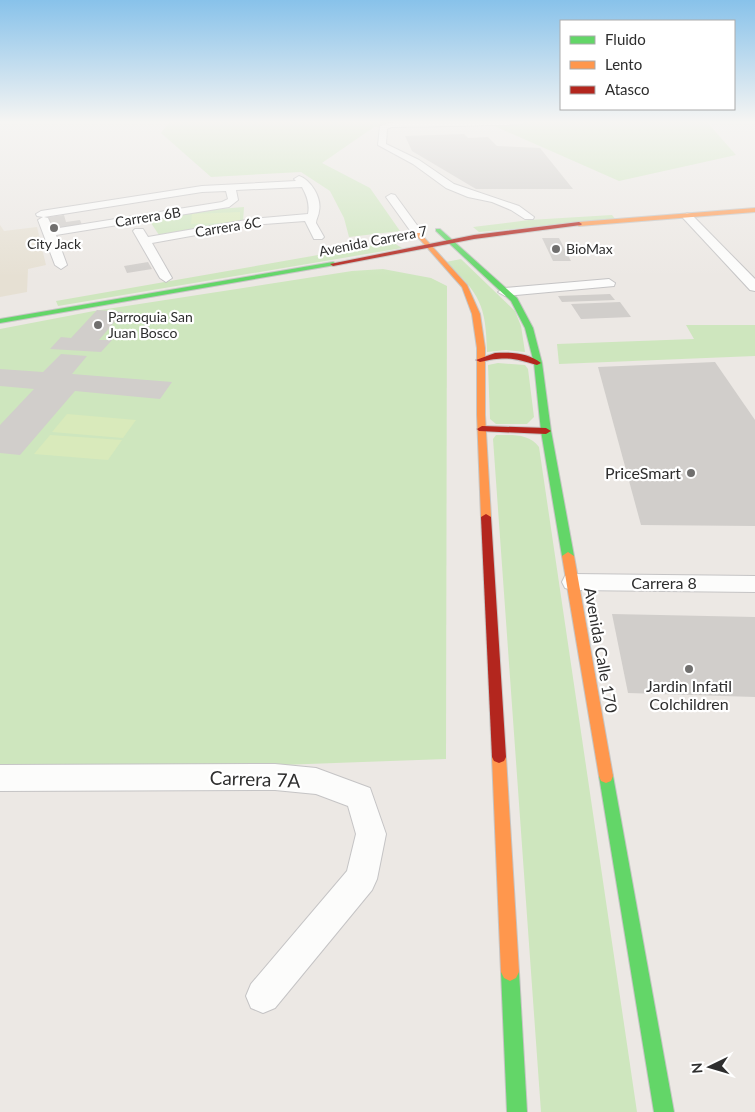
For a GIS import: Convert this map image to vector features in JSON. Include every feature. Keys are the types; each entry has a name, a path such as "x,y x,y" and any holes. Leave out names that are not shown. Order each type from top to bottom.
{"main road":[{"name":"Avenida Carrera 7","path":"0,321 40,309 335,264 449,241 512,231 755,202"},
{"name":"Avenida Carrera 7","path":"508,219 687,216 755,210"},
{"name":"Avenida Carrera 7","path":"413,235 453,228"},
{"name":"Avenida Calle 170","path":"438,230 505,292 520,308 527,319 537,363 546,431 664,1112"},
{"path":"413,235 428,245 460,280 470,295 477,314 517,1112"},
{"path":"335,264 395,264"},
{"path":"436,272 460,280"},
{"path":"480,360 493,355 508,354 524,357 537,363"},
{"path":"482,429 546,431"}],"street":[{"path":"431,173 450,186 472,195 495,200 539,217"},
{"path":"41,214 202,189 302,181 311,194 314,211 310,227 318,237"},
{"name":"Carrera 6B","path":"49,233 225,205 233,200 231,188"},
{"path":"392,197 413,235"},
{"path":"37,202 61,265"},
{"path":"687,216 755,287"},
{"name":"Carrera 6C","path":"145,241 252,222 311,217"},
{"path":"133,220 166,278"},
{"path":"505,292 609,283"},
{"name":"Carrera 8","path":"572,582 755,584"},
{"name":"Carrera 7A","path":"0,778 275,777 316,781 360,797 370,834 361,879 263,996"}],"shaded area":[{"path":"0,225 4,231 37,227 46,265 28,269 27,292 0,297"}],"green space":[{"path":"206,173 285,173 211,177"},
{"path":"302,173 341,173 370,188 400,231 349,237 344,218 330,191"},
{"path":"601,173 655,173 619,181"},
{"path":"244,207 243,222 159,235 149,220 194,211"},
{"path":"240,212 240,222 191,224 192,214"},
{"path":"612,215 616,220 479,232 473,227 529,220"},
{"path":"392,242 402,248 58,306 56,301"},
{"path":"461,259 515,311 521,326 525,352 506,350 487,352 485,323 479,301 467,283 446,262"},
{"path":"383,269 431,278 447,286 446,759 0,775 0,329 94,311 352,271"},
{"path":"686,325 755,325 755,356 559,364 557,344 694,339"},
{"path":"498,363 525,365 528,369 534,417 527,424 496,424 490,419 488,365"},
{"path":"67,414 136,420 123,438 52,432"},
{"path":"50,435 122,440 108,460 34,454"},
{"path":"496,435 525,437 535,442 539,447 637,1112 541,1112 493,439"}],"building":[{"path":"449,173 560,173 573,189 476,189"},
{"path":"64,215 66,222 80,220 82,225 51,230 48,217"},
{"name":"BioMax","path":"542,238 559,238 571,261 553,261"},
{"path":"148,262 152,269 127,273 124,266"},
{"path":"610,294 615,300 562,302 558,296"},
{"path":"620,302 631,317 581,319 571,304"},
{"name":"Parroquia San Juan Bosco","path":"97,310 123,312 99,340 112,340 101,352 50,349 61,337 71,338"},
{"path":"61,354 87,356 72,374 172,382 160,399 75,391 20,455 0,453 0,425 34,389 0,386 0,369 43,372"},
{"name":"PriceSmart","path":"715,362 755,420 755,526 641,525 598,367"},
{"name":"Jardin Infatil Colchildren","path":"612,614 755,617 755,697 628,693"}],"traffic: fast":[{"path":"438,230 514,300 529,328 538,363 546,431 568,556"},
{"path":"0,321 333,264"},
{"path":"606,776 664,1112"},
{"path":"510,972 517,1112"}],"traffic: slow":[{"path":"579,224 755,210"},
{"path":"418,234 465,286 476,314 481,348 481,415 486,517"},
{"path":"568,556 606,776"},
{"path":"499,757 510,972"}],"traffic: jam":[{"path":"333,264 474,237 579,224"},
{"path":"480,360 487,357 509,355 537,363"},
{"path":"482,429 546,431"},
{"path":"486,517 499,757"}],"place":[{"name":"City Jack","path":"54,228"},
{"name":"BioMax","path":"556,249"},
{"name":"Parroquia San Juan Bosco","path":"98,325"},
{"name":"PriceSmart","path":"691,473"},
{"name":"Jardin Infatil Colchildren","path":"689,669"}]}
